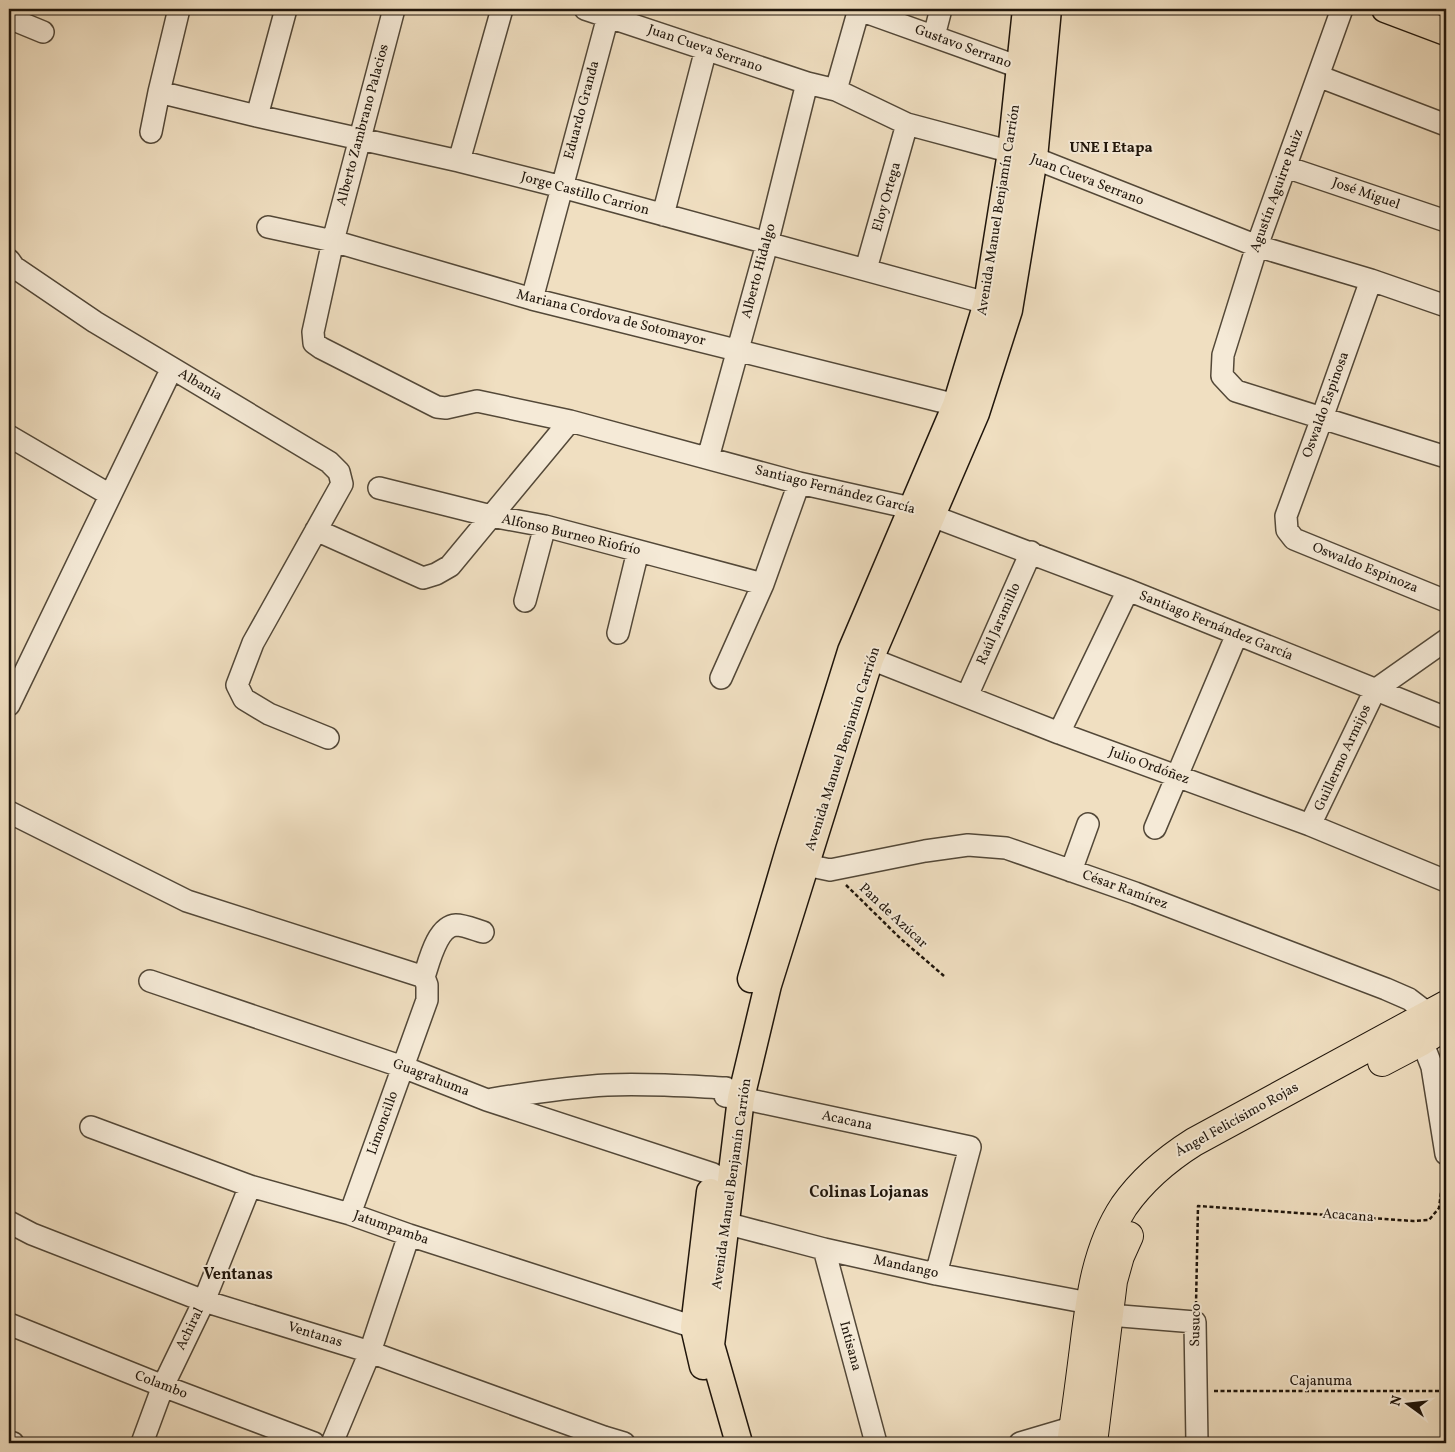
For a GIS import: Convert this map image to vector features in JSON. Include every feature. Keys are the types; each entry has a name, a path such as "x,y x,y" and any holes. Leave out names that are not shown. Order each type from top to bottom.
{"highway":[{"name":"Ángel Felicísimo Rojas","path":"1099,1309 1116,1273 1120,1256 1129,1234 1154,1198 1188,1166 1244,1131 1422,1041 1441,1016"},
{"name":"Ángel Felicísimo Rojas","path":"1079,1438 1099,1309 1102,1250 1111,1228 1136,1190 1172,1156 1209,1133 1441,1016"}],"main road":[{"name":"Avenida Manuel Benjamín Carrión","path":"1026,9 1032,71"},
{"name":"Avenida Manuel Benjamín Carrión","path":"922,512 976,413 998,306 1023,155 1032,71 1048,9"},
{"path":"1386,9 1446,32"},
{"name":"Avenida Manuel Benjamín Carrión","path":"722,1443 694,1327 713,1174 731,1094 751,980 789,850 861,655 922,512 956,405 998,306"},
{"name":"Avenida Manuel Benjamín Carrión","path":"738,1443 712,1345 725,1223 731,1094 768,986 818,867 861,655"}],"street":[{"path":"152,132 159,92 179,9"},
{"path":"257,116 286,9"},
{"name":"Alberto Zambrano Palacios","path":"333,241 394,9"},
{"path":"459,161 502,9"},
{"name":"Juan Cueva Serrano","path":"585,9 609,12 706,49 807,83 836,90 907,124 1023,155 1257,246 1371,280 1446,306"},
{"path":"836,90 858,9"},
{"name":"Gustavo Serrano","path":"858,9 1032,71"},
{"path":"934,36 941,9"},
{"name":"Agustín Aguirre Ruiz","path":"1322,418 1236,391 1222,376 1223,355 1257,246 1342,9"},
{"name":"Eduardo Granda","path":"532,299 609,12"},
{"path":"9,18 43,32"},
{"path":"664,215 706,49"},
{"path":"1318,76 1446,125"},
{"name":"Alberto Hidalgo","path":"708,458 767,244 807,83"},
{"name":"Jorge Castillo Carrion","path":"159,92 459,161 562,187 998,306"},
{"name":"Eloy Ortega","path":"866,269 907,124"},
{"name":"José Miguel","path":"1286,167 1446,221"},
{"name":"Mariana Cordova de Sotomayor","path":"268,227 333,241 532,299 956,405"},
{"name":"Santiago Fernández García","path":"333,241 313,332 314,343 437,407 446,408 477,401 570,422 799,483 922,512 1128,590 1446,718"},
{"name":"Albania","path":"9,260 14,267 95,322 329,462 339,472 342,484 253,643 237,685 244,699 269,714 328,738"},
{"name":"Oswaldo Espinosa","path":"1286,530 1286,516 1371,280"},
{"path":"9,705 172,368"},
{"path":"1322,418 1446,455"},
{"path":"316,530 423,578 436,574 450,566 570,422"},
{"path":"9,436 110,495"},
{"path":"721,678 763,584 799,483"},
{"name":"Alfonso Burneo Riofrío","path":"379,488 491,516 545,526 763,584"},
{"path":"525,601 545,526"},
{"name":"Oswaldo Espinoza","path":"1286,530 1294,539 1446,600"},
{"path":"618,633 638,551"},
{"name":"Raúl Jaramillo","path":"967,696 1031,552"},
{"path":"1059,733 1128,590"},
{"path":"1155,828 1237,634"},
{"path":"1375,690 1446,640"},
{"name":"Julio Ordóñez","path":"861,655 1059,733 1310,826 1446,881"},
{"name":"Guillermo Armijos","path":"1310,826 1375,690"},
{"path":"9,812 187,901 424,977"},
{"path":"1071,871 1088,824"},
{"name":"César Ramírez","path":"818,867 968,845 1006,848 1270,943 1386,989 1441,1016"},
{"name":"Limoncillo","path":"350,1214 427,1000 427,985 424,977 441,933 456,925 484,932"},
{"name":"Guagrahuma","path":"150,981 403,1067 487,1100 713,1174"},
{"path":"1422,1041 1432,1067 1446,1154"},
{"name":"Acacana","path":"487,1100 546,1090 606,1085 666,1084 731,1094 970,1147 936,1274"},
{"name":"Jatumpamba","path":"91,1127 250,1186 350,1214 409,1235 694,1327"},
{"name":"Achiral","path":"142,1443 163,1386 204,1301 250,1186"},
{"name":"Ventanas","path":"9,1222 32,1234 204,1301 370,1352 610,1441"},
{"name":"Mandango","path":"725,1223 824,1249 1099,1309 1195,1322"},
{"path":"332,1443 370,1352 409,1235"},
{"name":"Intisana","path":"824,1249 876,1443"},
{"name":"Susuco","path":"1195,1322 1197,1443"},
{"name":"Colambo","path":"9,1324 163,1386 314,1443"},
{"path":"1020,1443 1079,1438"},
{"path":"9,1442 13,1443"}],"path":[{"name":"Pan de Azúcar","path":"818,867 944,976"},
{"name":"Acacana","path":"1198,1206 1413,1221 1429,1220 1439,1208 1446,1154"},
{"name":"Susuco","path":"1195,1322 1198,1206"},
{"name":"Cajanuma","path":"1195,1391 1446,1392"}],"district":[{"name":"UNE I Etapa","path":"1111,148"},
{"name":"Colinas Lojanas","path":"869,1193"},
{"name":"Ventanas","path":"238,1275"}]}
